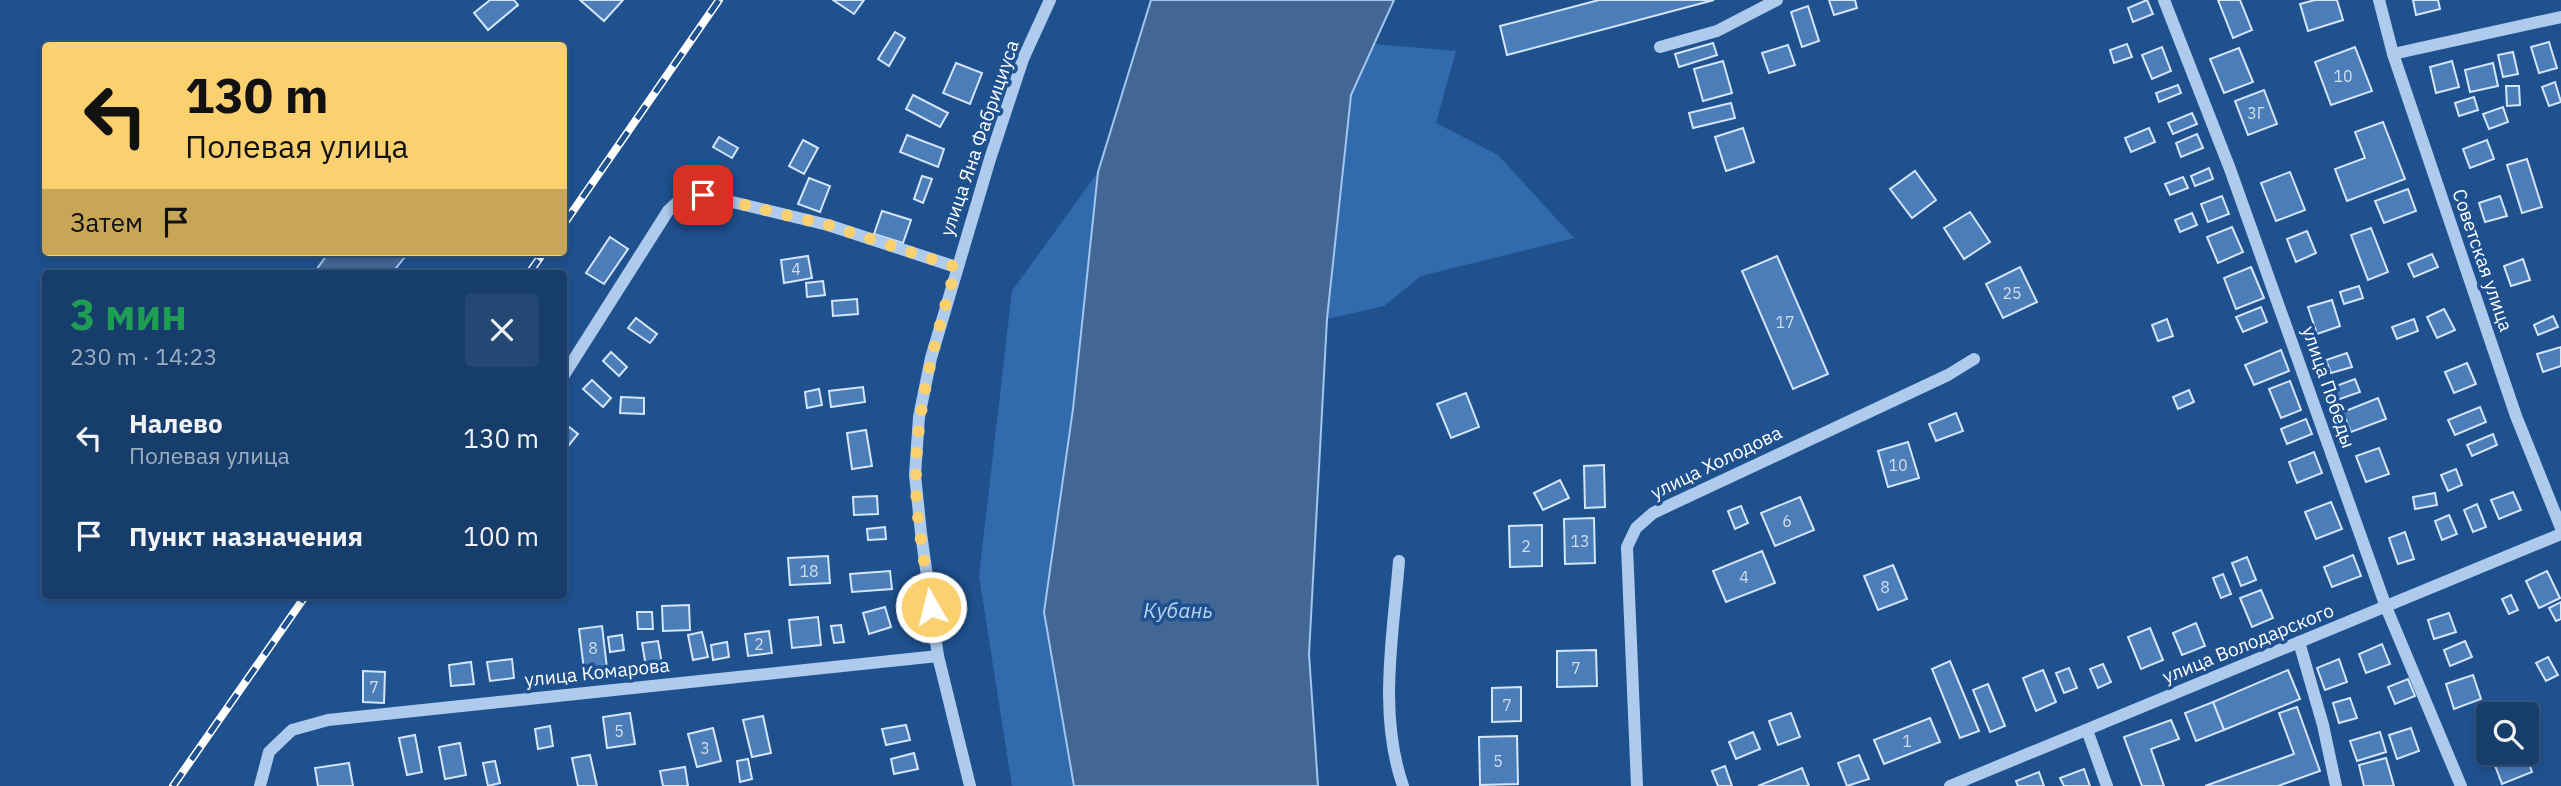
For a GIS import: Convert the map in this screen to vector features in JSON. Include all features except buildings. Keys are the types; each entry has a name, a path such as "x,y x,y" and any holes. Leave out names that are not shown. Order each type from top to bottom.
{"street":[{"name":"улица Яна Фабрициуса","path":"970,786 938,656 921,533 915,475 919,417 931,358 956,267 1023,59 1050,0"},
{"path":"1660,47 1717,31 1777,0"},
{"name":"улица Победы","path":"2164,0 2239,195 2386,607 2460,786"},
{"name":"Советская улица","path":"2379,0 2393,54 2516,416 2561,528"},
{"path":"2393,54 2561,16"},
{"path":"567,370 668,211 683,197 703,195 828,225 956,267"},
{"name":"улица Холодова","path":"1637,786 1627,547 1636,528 1653,513 1948,375 1974,359"},
{"name":"улица Володарского","path":"1950,786 2561,534"},
{"path":"1399,561 1388,699 1396,768 1403,786"},
{"path":"2299,642 2323,725 2336,786"},
{"name":"улица Комарова","path":"260,786 269,752 292,730 328,720 938,656"},
{"path":"2087,730 2107,786"}],"shaded area":[{"path":"1374,44 1456,51 1436,123 1498,155 1574,238 1421,276 1384,306 1327,319 1351,95"},
{"path":"1098,172 1073,409 1044,612 1074,786 1012,786 979,576 1012,291"}],"water":[{"name":"Кубань","path":"1151,0 1394,0 1351,95 1327,319 1309,654 1318,786 1074,786 1044,612 1073,409 1098,172"},
{"path":"326,256 406,256 394,270 316,270"}],"railway":[{"path":"567,220 719,0"},
{"path":"531,270 541,256"},
{"path":"173,786 303,599"}],"route":[{"path":"703,195 828,225 956,267 931,358 919,417 915,475 931,607"}]}
